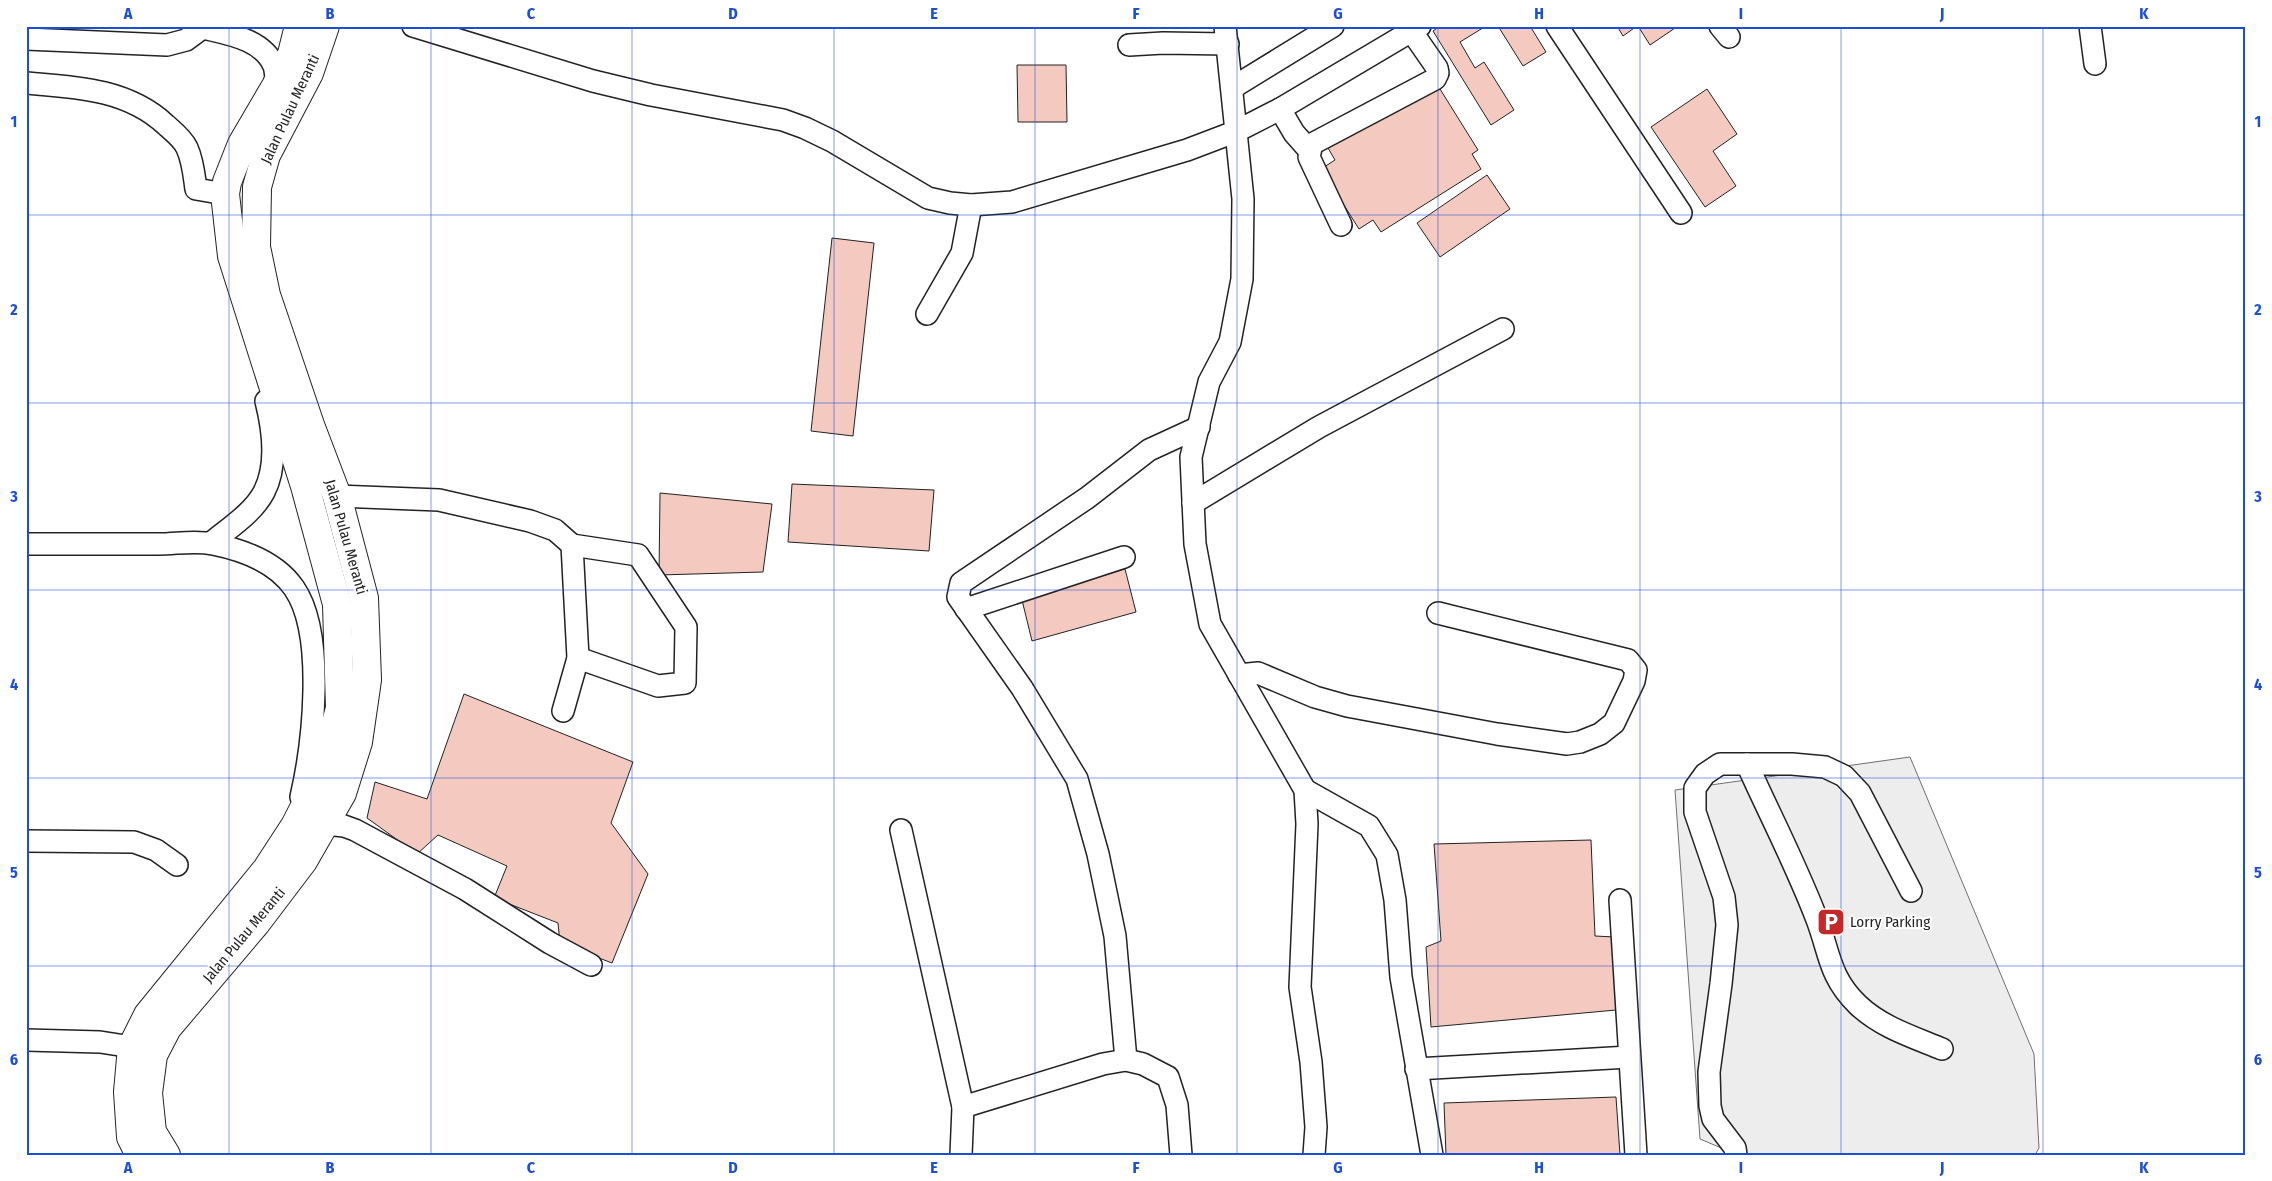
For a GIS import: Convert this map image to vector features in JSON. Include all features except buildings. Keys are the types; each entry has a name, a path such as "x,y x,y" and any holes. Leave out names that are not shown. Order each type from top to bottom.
{"main road":[{"name":"Jalan Pulau Meranti","path":"140,1155 131,1137 128,1092 132,1046 148,1016 249,891 295,826 317,783 330,746 340,708 337,604 305,486 232,256 225,194 227,182 242,144 276,86 292,54 299,26"},
{"name":"Jalan Pulau Meranti","path":"166,1155 152,1132 148,1093 153,1056 168,1028 256,923 303,861 326,824 342,793 358,742 367,680 364,598 337,496 310,425 266,295 256,247 256,187 266,155 309,73 325,26"}],"street":[{"path":"413,26 593,81 651,96 783,120 832,141 928,198 971,205 1012,202 1187,150 1238,131 1280,109 1416,29 1437,68 1438,73 1435,79 1312,144 1309,150 1309,157 1341,225"},
{"path":"1232,88 1333,26"},
{"path":"1557,26 1681,213"},
{"path":"2090,26 2095,64"},
{"path":"26,39 167,45 186,40 204,27 240,37 262,49 274,66 276,86"},
{"path":"1129,46 1179,43 1227,35 1238,131 1243,199 1242,279 1230,342 1210,382 1191,457 1195,544 1210,624 1305,790 1307,824 1300,987 1311,1062 1316,1127 1314,1155"},
{"path":"26,84 75,87 119,96 152,112 186,146 192,164 196,189 225,194"},
{"path":"1280,109 1294,133 1309,150"},
{"path":"927,314 962,253 971,205"},
{"path":"211,543 246,514 264,492 272,468 272,428 261,379 253,324"},
{"path":"1193,503 1319,427 1503,329"},
{"path":"1126,1060 1115,936 1098,854 1077,779 1022,688 958,597 961,583 1015,544 1087,498 1149,450 1199,427"},
{"path":"337,496 439,500 530,521 556,530 572,544 638,554 686,627 685,683 658,686 578,658"},
{"path":"26,544 211,543 257,557 275,568 294,588 307,616 312,655 313,708 307,771 295,826"},
{"path":"563,711 578,658 572,544"},
{"path":"966,609 1124,557"},
{"path":"1239,675 1258,674 1315,697 1347,706 1497,734 1567,744 1580,742 1600,734 1614,723 1634,681 1636,670 1628,660 1438,613"},
{"path":"1736,1155 1735,1148 1713,1118 1710,1106 1709,1072 1727,925 1724,897 1695,812 1695,788 1705,774 1720,764 1792,764 1825,767 1844,776 1860,793 1911,891"},
{"path":"1747,764 1816,918 1831,968 1841,984 1858,1004 1880,1022 1942,1049"},
{"path":"1305,790 1369,826 1387,855 1395,900 1402,977 1432,1155"},
{"path":"326,824 344,826 355,830 465,889 550,943 591,964"},
{"path":"900,830 963,1107 961,1155"},
{"path":"26,841 134,842 156,850 177,865"},
{"path":"1620,900 1636,1155"},
{"path":"26,1040 100,1042 132,1046"},
{"path":"1416,1069 1629,1057"},
{"path":"963,1107 1103,1064 1126,1060 1143,1064 1168,1077 1177,1105 1181,1155"}],"shaded area":[{"name":"Lorry Parking","path":"1910,757 2034,1054 2039,1148 2035,1155 1738,1155 1700,1139 1675,790"}],"place":[{"name":"Lorry Parking","path":"1831,922"}]}
